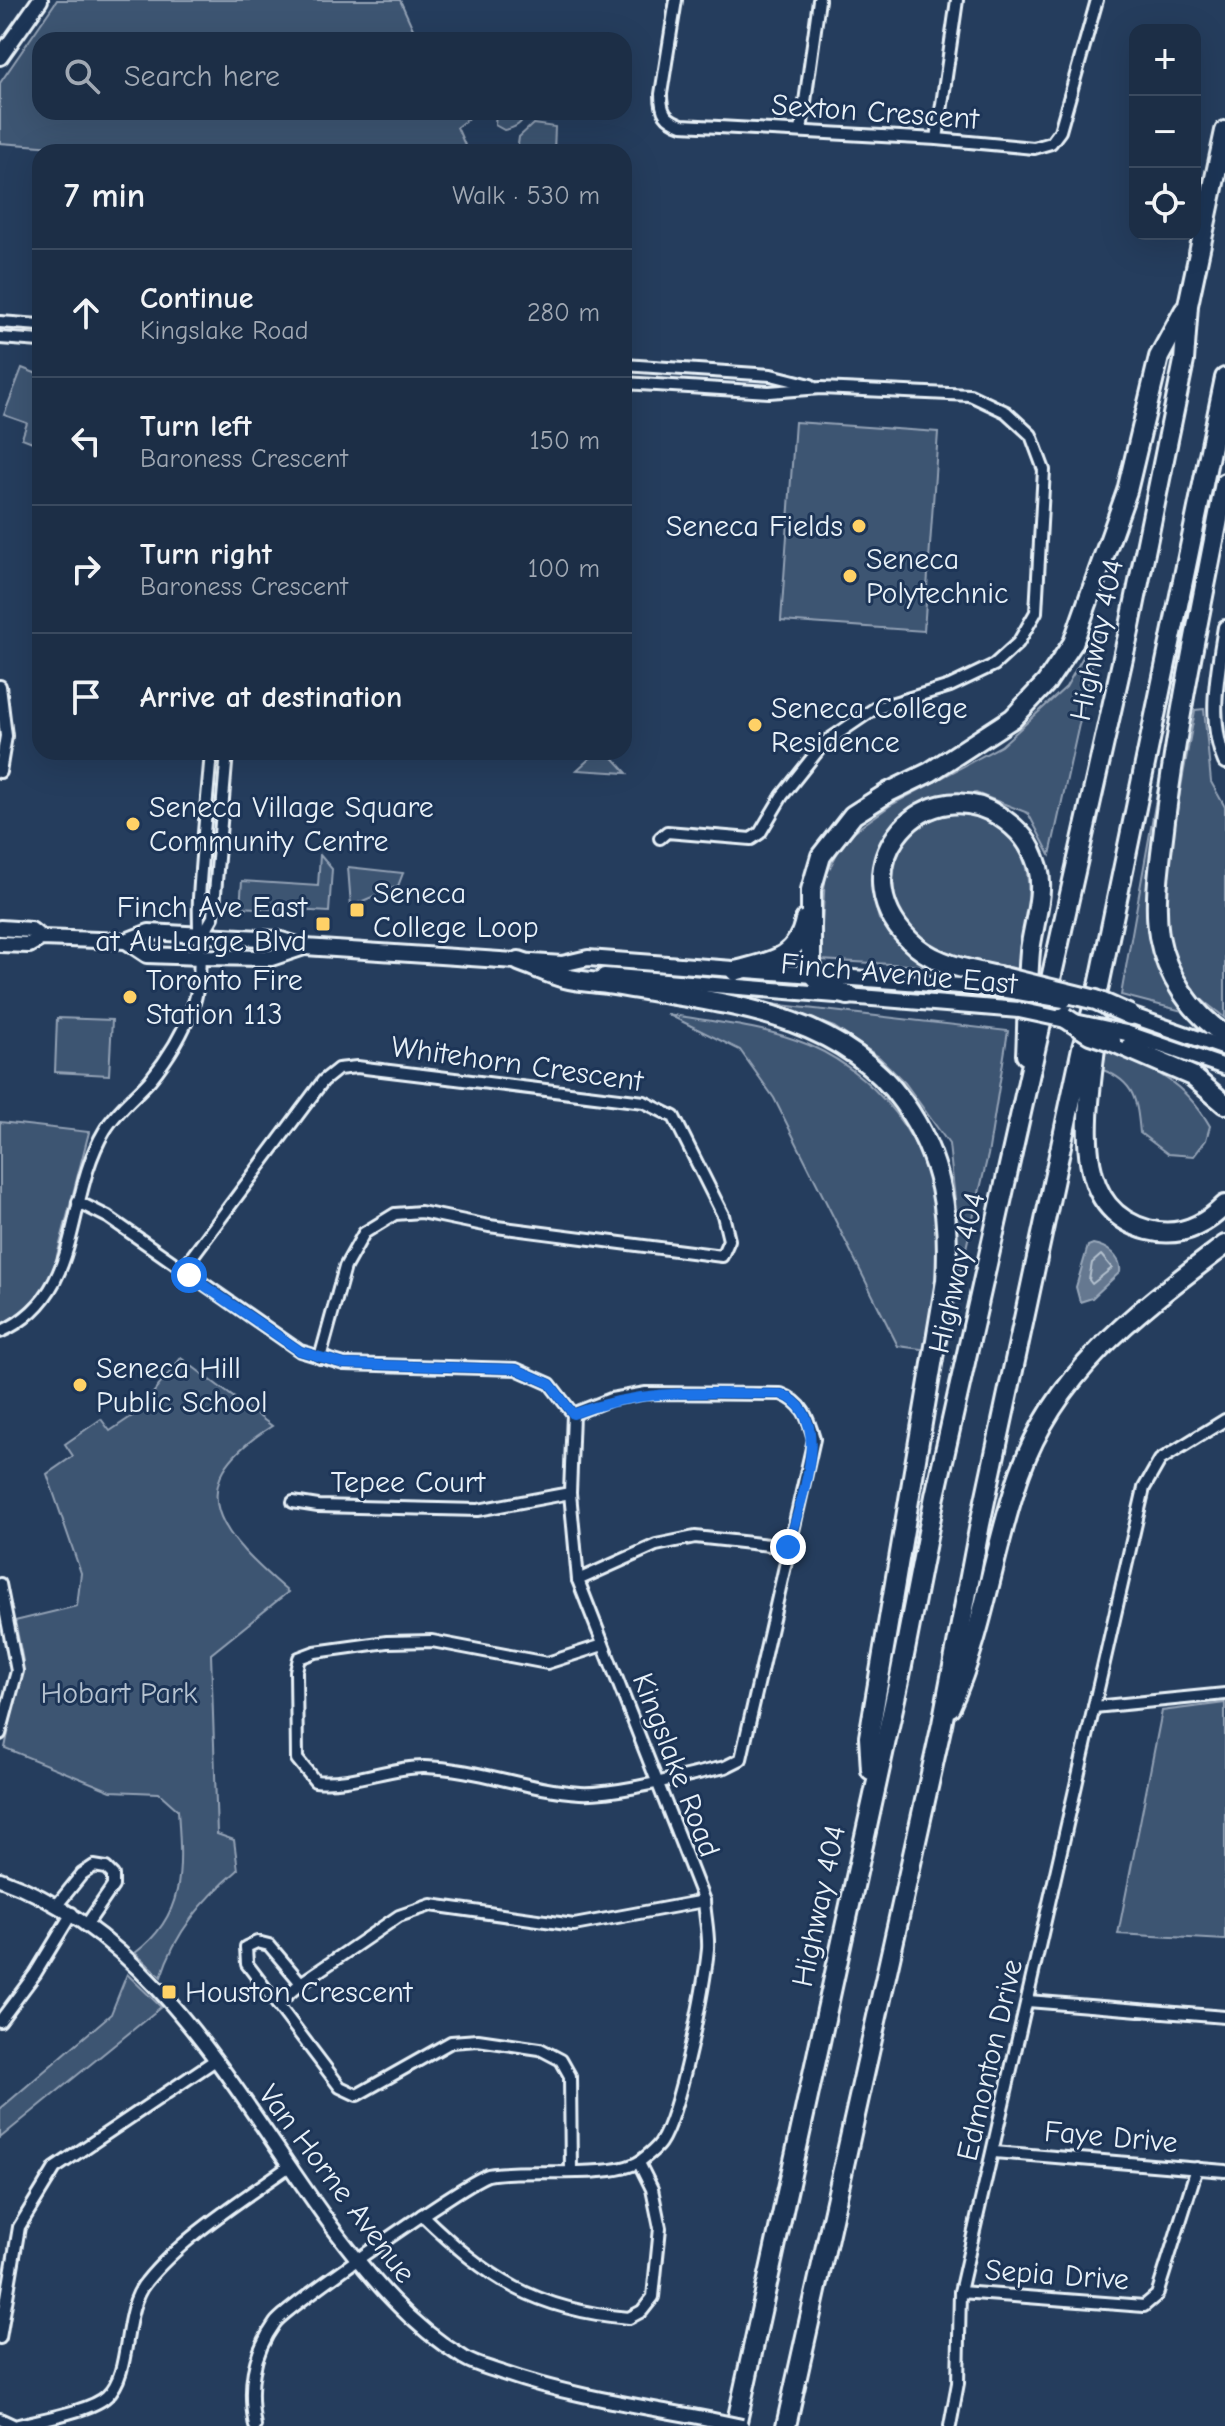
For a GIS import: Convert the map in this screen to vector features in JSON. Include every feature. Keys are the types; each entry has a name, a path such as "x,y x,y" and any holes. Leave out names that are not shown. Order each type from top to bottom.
{"highway":[{"name":"Highway 404","path":"739,2426 935,1496 1132,616 1184,361 1188,305 1225,131"},
{"path":"735,971 789,954 802,933 821,856 853,815 889,792 930,772 1013,718 1046,683 1073,643 1127,491 1159,357 1188,305"},
{"path":"786,2426 942,1724 980,1524 1079,1063 1099,986 1225,378"},
{"path":"1225,483 1169,786 1156,907 1160,938 1170,970 1198,1012 1225,1035"},
{"path":"1025,1103 1030,952 1039,871 1031,847 1016,827 990,810 967,804 943,804 921,814 903,828 886,852 882,875 890,918 919,949 953,966 1002,983 1096,1000 1123,1029 1225,1104"},
{"path":"811,890 811,964 815,976 824,986 848,995"},
{"path":"519,961 567,979 709,1002 796,1021 823,1034 871,1066 894,1088 915,1118 935,1158 945,1197 949,1236 946,1281 869,1737 873,1792"},
{"path":"1099,986 1087,1118 1089,1162 1098,1191 1118,1216 1135,1226 1160,1233 1187,1230 1209,1221 1225,1205"},
{"path":"1064,1017 1090,1034 1123,1029"},
{"path":"942,1724 966,1670 1013,1494 1037,1433 1065,1386 1108,1337 1225,1245"}],"main road":[{"path":"0,57 40,0"},
{"name":"Finch Avenue East","path":"0,928 31,930 41,938"},
{"name":"Finch Avenue East","path":"0,944 29,945 41,938 126,941 149,932 278,939 305,947 562,964 588,958 815,976 1002,983"},
{"name":"Finch Avenue East","path":"126,941 147,955 201,957 271,958 305,947"},
{"name":"Finch Avenue East","path":"562,964 586,974 1004,1007 1064,1017"},
{"path":"1123,1029 1225,1048"},
{"path":"1123,1029 1225,1067"}],"street":[{"name":"Sexton Crescent","path":"676,0 661,94 661,109 669,120 682,125 937,139 1034,148 1051,143 1060,131 1097,0"},
{"path":"801,131 819,0"},
{"path":"937,139 957,0"},
{"path":"0,322 32,324"},
{"path":"0,338 32,340"},
{"path":"632,366 771,375 821,388"},
{"path":"632,383 769,392 821,388 970,395 1006,412 1031,435 1044,470 1036,612 1018,643 994,665 950,686 874,709 824,743 782,796 760,833 751,839 667,832 660,838"},
{"path":"1225,627 1216,687 1217,742 1225,762"},
{"path":"0,686 6,736 0,772"},
{"path":"0,1332 21,1323 40,1305 59,1276 94,1150 106,1127 176,1045 193,1005 201,957 199,896 210,760"},
{"path":"202,936 213,917 226,760"},
{"name":"Whitehorn Crescent","path":"182,1270 323,1081 338,1069 357,1067 644,1102 674,1117 723,1215 729,1240 722,1256 489,1226 421,1212 395,1214 364,1233 345,1267 320,1358"},
{"path":"78,1202 108,1217 300,1351 320,1358 344,1364 516,1369 550,1384 573,1414 611,1399 646,1393 781,1394 796,1399 807,1417 814,1439 741,1759 725,1767 584,1793 542,1789 454,1768 418,1767 339,1784 315,1781 297,1759 296,1671 299,1658 315,1652 387,1642 432,1641 547,1663 603,1645"},
{"name":"Kingslake Road","path":"573,1414 570,1493 578,1580 704,1901 708,1948 677,2106 660,2143 639,2163"},
{"name":"Edmonton Drive","path":"950,2426 958,2383 960,2292 1144,1488 1160,1460 1225,1420"},
{"name":"Tepee Court","path":"293,1502 318,1506 478,1510 570,1493"},
{"path":"578,1580 656,1545 695,1537 788,1547"},
{"path":"0,1584 17,1671 0,1734"},
{"path":"1094,1707 1225,1694"},
{"path":"57,1905 82,1874 94,1866 106,1868 113,1875 113,1886 87,1924"},
{"name":"Van Horne Avenue","path":"0,1879 57,1905 87,1924 142,1972 185,2017 288,2167 358,2261 402,2313 465,2359 542,2387 739,2426"},
{"path":"277,2004 301,1983 399,1916 431,1905 574,1925 704,1901"},
{"path":"0,2021 35,1974 72,1913"},
{"path":"301,1983 269,1945 257,1942 246,1947 247,1964 340,2087 357,2095 451,2042 478,2040 540,2049 561,2060 570,2076 571,2172"},
{"path":"1028,2001 1225,2017"},
{"path":"0,2338 19,2227 55,2168 214,2061"},
{"name":"Faye Drive","path":"994,2152 1225,2171"},
{"path":"255,2426 250,2398 251,2375 276,2320 422,2215 483,2176 513,2170 571,2172 639,2163 652,2189 660,2228 653,2297 642,2311 629,2318 530,2298 468,2259 422,2215"},
{"path":"0,2419 15,2426 107,2397 118,2380 128,2321 143,2284 171,2256 288,2167"},
{"name":"Sepia Drive","path":"960,2292 1144,2306 1157,2295 1197,2168"}],"green space":[{"path":"57,0 400,0 414,32 35,32"},
{"path":"32,36 32,120 466,120 457,127 464,144 0,143 0,83"},
{"path":"495,120 522,120 518,125 504,130 495,125"},
{"path":"533,124 555,127 554,144 518,144 519,137"},
{"path":"22,368 32,372 32,442 22,438 27,423 4,415"},
{"name":"Seneca Fields","path":"795,422 938,432 924,631 781,621"},
{"path":"1101,625 1050,855 1028,813 976,793 932,800 880,849 872,873 873,896 879,919 910,953 943,967 820,960 825,877 845,838 891,805 1001,746 1066,687"},
{"path":"1175,693 1180,694 1146,908 1154,949 1186,1012 1121,995"},
{"path":"1204,709 1211,782 1225,807 1225,1018 1196,995 1177,974 1169,938 1167,907 1172,839 1195,710"},
{"path":"588,760 615,760 627,773 577,770"},
{"path":"967,812 993,823 1011,838 1022,855 1029,896 1020,969 971,960 936,949 913,932 897,905 894,873 904,842 926,822"},
{"path":"320,855 332,869 329,912 240,907 242,881 318,886"},
{"path":"348,867 403,873 398,886 351,906"},
{"path":"771,1004 1008,1031 988,1155 949,1320 945,1318 957,1218 949,1144 905,1083 879,1057 834,1027"},
{"path":"667,1014 757,1029 809,1045 837,1060 862,1079 905,1126 932,1184 939,1215 941,1247 929,1350 898,1346 774,1098 740,1050"},
{"path":"57,1018 112,1020 109,1075 55,1072"},
{"path":"1106,1050 1166,1078 1200,1111 1210,1126 1206,1140 1194,1156 1168,1154 1140,1133 1135,1102 1128,1087 1122,1080 1103,1070"},
{"path":"0,1122 89,1132 53,1271 31,1302 0,1325"},
{"name":"Hobart Park","path":"181,1358 272,1426 242,1448 224,1470 217,1491 219,1511 229,1531 244,1551 288,1592 211,1654 217,1834 234,1840 238,1870 213,1893 182,1931 161,1977 135,1953 152,1938 172,1907 180,1871 178,1810 159,1793 111,1791 5,1748 23,1661 15,1621 77,1606 81,1573 47,1474 73,1456 65,1444 101,1419 110,1431 138,1412"},
{"path":"1225,1703 1225,1940 1118,1934 1162,1711"},
{"path":"127,1974 161,2007 0,2138 0,2109 111,2014"}],"water":[{"path":"1093,1244 1112,1253 1120,1272 1092,1298 1080,1302 1076,1287 1088,1246"}],"place":[{"name":"Seneca Fields","path":"859,526"},
{"name":"Seneca Polytechnic","path":"850,576"},
{"name":"Seneca College Residence","path":"755,725"},
{"name":"Seneca Village Square Community Centre","path":"133,824"},
{"name":"Seneca College Loop","path":"357,910"},
{"name":"Finch Ave East at Au Large Blvd","path":"323,924"},
{"name":"Toronto Fire Station 113","path":"130,997"},
{"name":"Seneca Hill Public School","path":"80,1385"},
{"name":"Houston Crescent","path":"169,1992"}],"route":[{"path":"189,1275 300,1351 344,1364 516,1369 550,1384 573,1414 611,1399 646,1393 781,1394 796,1399 807,1417 814,1439 788,1547"}]}
